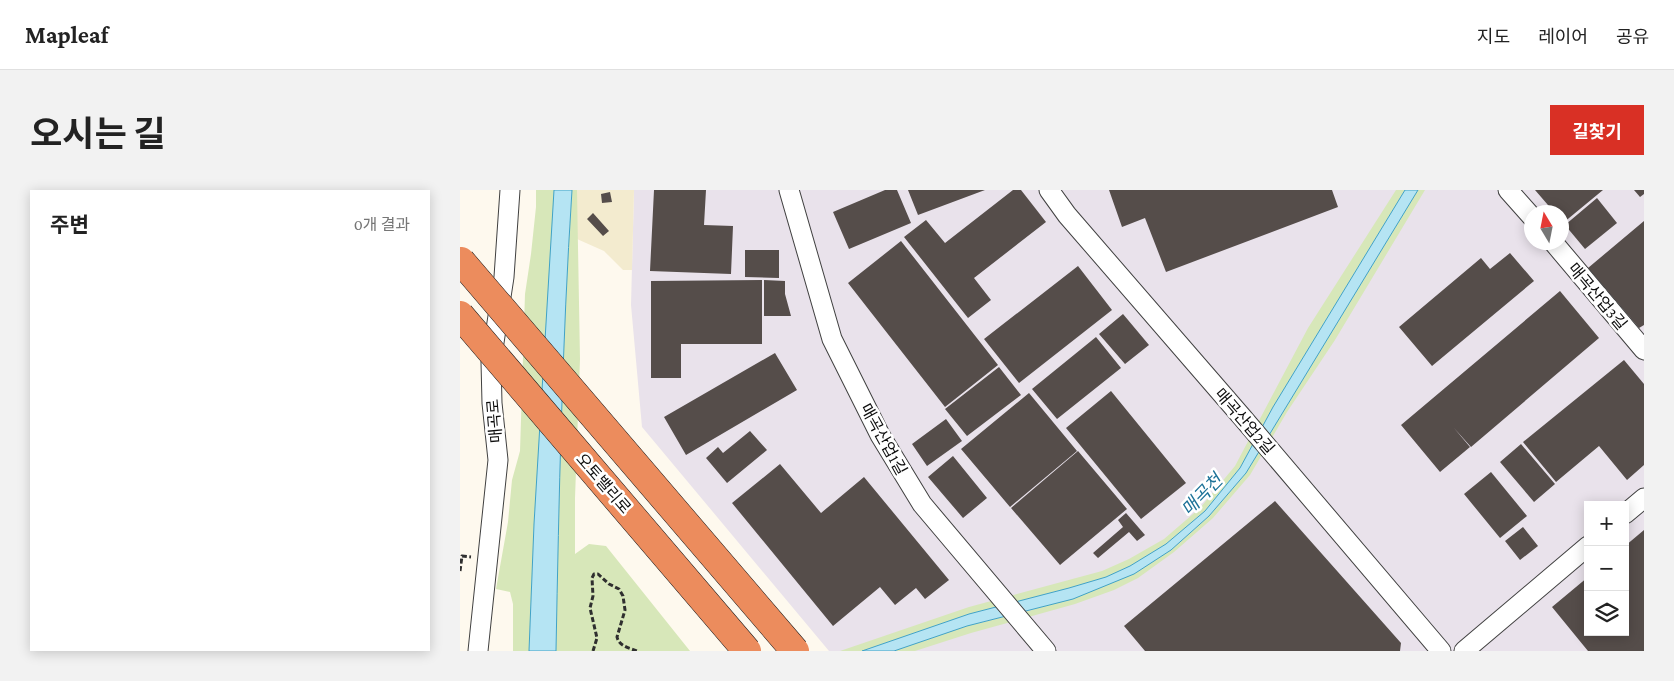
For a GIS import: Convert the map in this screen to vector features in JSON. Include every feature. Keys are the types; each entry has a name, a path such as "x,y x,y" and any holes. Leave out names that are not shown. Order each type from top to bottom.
{"highway":[{"path":"462,261 795,651"},
{"name":"오토밸리로","path":"460,315 747,651"}],"street":[{"name":"매곡로","path":"478,651 498,460 492,403 491,362 504,277 510,190"},
{"name":"매곡산업1길","path":"789,190 832,339 880,436 922,504 1046,651"},
{"name":"매곡산업2길","path":"1049,190 1067,215 1441,651"},
{"path":"1508,190 1524,208"},
{"name":"매곡산업3길","path":"1560,250 1644,350"},
{"path":"1629,511 1644,498"},
{"path":"1464,651 1584,549"}],"path":[{"path":"460,571 462,556 475,557"},
{"path":"593,651 597,638 590,608 593,596 592,578 594,574 598,574 609,584 619,589 623,596 625,610 617,637 624,646 637,651"}],"shaded area":[{"path":"577,190 634,190 632,270 623,270 604,251 577,239"},
{"path":"634,190 1644,190 1644,651 829,651 642,427 631,305"}],"green space":[{"path":"536,190 555,190 534,524 529,651 513,651 513,604 510,592 496,589 508,522 512,480 520,451 525,294 536,207"},
{"path":"572,190 577,190 580,359 575,554 589,544 606,546 690,651 556,651 563,362"},
{"path":"1396,190 1405,190 1273,407 1240,468 1205,511 1166,544 1130,566 1106,577 969,614 862,651 840,651 969,607 1102,571 1129,559 1164,539 1200,508 1235,466 1308,328"},
{"path":"1418,190 1425,190 1335,340 1287,412 1250,475 1213,518 1174,552 1138,578 1114,590 1075,604 915,651 894,651 967,626 1032,610 1134,574 1171,550 1209,516 1246,473"}],"water":[{"path":"554,190 572,190 563,362 556,651 529,651 534,524"},
{"path":"1405,190 1418,190 1246,473 1209,516 1171,550 1134,574 1073,599 967,626 894,651 862,651 969,614 1106,577 1130,566 1166,544 1205,511 1240,468 1273,407"}],"building":[{"path":"654,190 706,190 704,225 733,226 731,274 650,271"},
{"path":"885,190 897,190 911,223 849,249 833,212"},
{"path":"908,190 985,190 918,215"},
{"path":"1013,190 1021,190 1046,222 974,278 991,300 968,318 904,237 926,220 945,243"},
{"path":"1109,190 1332,190 1338,207 1166,272 1145,218 1122,227"},
{"path":"1535,190 1603,190 1569,218 1569,205 1548,205"},
{"path":"1634,190 1644,190 1644,194 1640,197"},
{"path":"610,192 612,202 602,203 601,194"},
{"path":"1597,198 1617,223 1585,249 1569,230 1569,222"},
{"path":"593,213 609,231 603,236 587,219"},
{"path":"1644,221 1644,325 1639,328 1588,268"},
{"path":"901,241 998,365 945,407 848,283"},
{"path":"745,250 779,250 779,278 745,277"},
{"path":"1510,253 1534,281 1432,366 1399,327 1481,258 1490,269"},
{"path":"1078,266 1112,310 1019,383 984,339"},
{"path":"762,280 762,344 681,344 681,378 651,378 651,281"},
{"path":"764,280 785,281 785,294 791,316 764,316"},
{"path":"1560,291 1599,338 1471,447 1454,428 1470,447 1440,472 1401,425"},
{"path":"1123,314 1149,345 1125,364 1099,334"},
{"path":"1096,337 1121,368 1057,419 1032,389"},
{"path":"775,353 797,390 686,455 664,417"},
{"path":"1624,360 1644,384 1644,465 1627,480 1599,446 1556,482 1523,442"},
{"path":"999,367 1021,395 967,436 945,409"},
{"path":"1111,391 1186,483 1141,519 1066,428"},
{"path":"1029,393 1077,451 1010,507 961,449"},
{"path":"946,419 962,441 927,466 912,444"},
{"path":"750,431 767,450 727,483 706,458 718,447 723,453"},
{"path":"1521,444 1555,484 1534,502 1500,462"},
{"path":"1078,451 1127,509 1060,565 1011,508"},
{"path":"953,456 987,498 963,518 928,477"},
{"path":"780,464 821,513 864,477 949,580 925,599 916,588 895,605 880,587 833,626 732,503"},
{"path":"1491,472 1527,516 1500,538 1464,494"},
{"path":"1275,501 1401,643 1400,651 1145,651 1124,626"},
{"path":"1126,513 1145,535 1137,541 1129,532 1098,558 1093,553 1123,527 1118,520"},
{"path":"1523,527 1538,546 1520,560 1505,541"},
{"path":"1644,530 1644,651 1588,651 1552,607 1584,580 1584,636 1629,636 1629,543"}],"water label":[{"name":"매곡천","path":"1202,495"}]}
